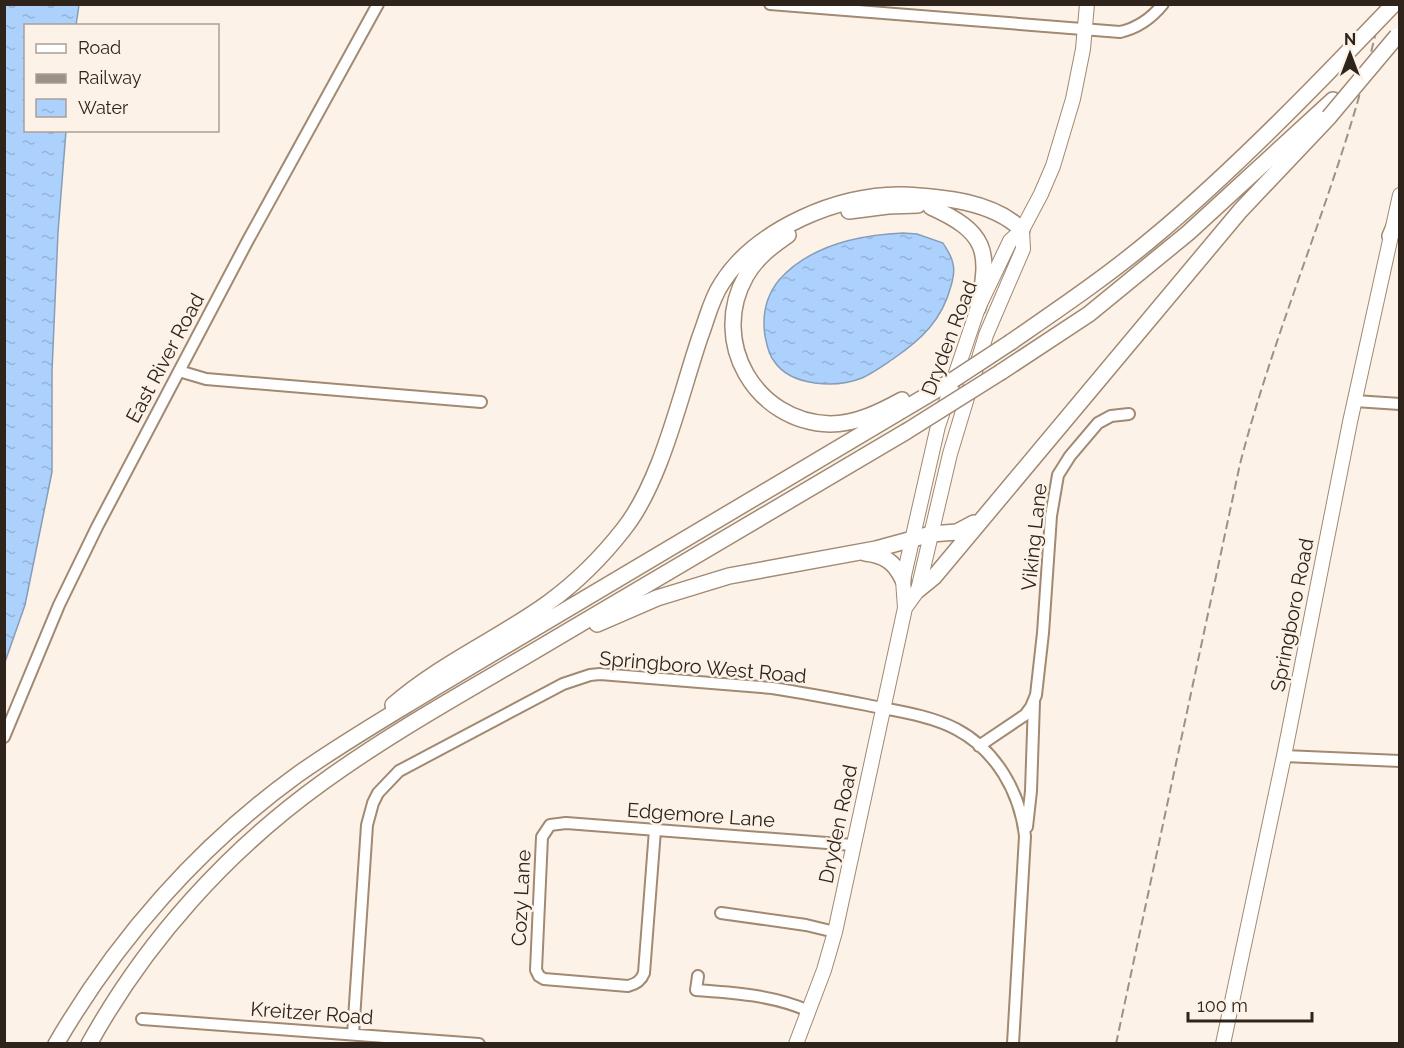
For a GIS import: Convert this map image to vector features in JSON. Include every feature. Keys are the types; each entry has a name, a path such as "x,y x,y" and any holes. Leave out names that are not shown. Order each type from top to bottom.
{"highway":[{"path":"56,1044 102,971 147,914 227,833 297,775 357,735 918,397 953,380 1076,297 1155,236 1283,119 1394,4"},
{"path":"89,1044 107,1011 154,944 204,887 256,835 323,782 371,749 908,431 1089,314 1188,233 1333,100 1398,35"},
{"path":"918,590 934,577 1240,211 1329,117 1398,35"},
{"path":"357,735 419,682 548,603 583,576 625,528 639,505 661,457 713,300 729,273 743,256 760,242 785,225 828,207 898,195 953,200 977,206 1011,219 1022,230"},
{"path":"918,397 858,419 831,424 804,420 771,404 756,389 741,365 735,348 731,328 736,299 745,276 756,261 773,245 793,232 825,218 849,211 910,205 931,207 972,213 1007,228 1022,230"},
{"path":"931,207 961,221 972,231 981,248 984,274 978,308"},
{"path":"1390,236 1400,213"},
{"path":"521,660 657,598 729,576 850,553 931,534 957,532 970,526 1009,487"},
{"path":"850,553 874,554 885,558 897,568 903,580"}],"main road":[{"name":"Dryden Road","path":"796,1044 835,932 905,608 903,580 938,426 978,308 1010,241 1022,230 1041,194 1065,130 1083,49 1087,4"},
{"name":"Springboro Road","path":"1223,1044 1284,756 1355,401 1400,195"},
{"name":"Dryden Road","path":"905,608 918,590 950,454 986,335 1023,249 1022,230"}],"street":[{"name":"East River Road","path":"4,737 72,577 242,252 378,4"},
{"path":"770,4 1114,32 1130,30 1152,17 1163,4"},
{"path":"179,371 206,379 481,402"},
{"path":"1355,401 1400,404"},
{"name":"Viking Lane","path":"1025,836 1031,791 1034,701 1043,633 1053,497 1058,475 1070,456 1098,423 1111,416 1129,414"},
{"name":"Springboro West Road","path":"353,1034 367,825 378,793 399,771 563,684 600,674 772,687 922,717 954,728 979,746 998,765 1009,781 1021,810 1025,836 1013,1044"},
{"path":"979,746 1017,722 1025,715 1034,701"},
{"path":"1284,756 1400,761"},
{"name":"Edgemore Lane","path":"548,827 566,823 853,845"},
{"name":"Cozy Lane","path":"548,827 542,837 536,949 537,973 544,979 628,986 642,978 644,973 655,830"},
{"path":"721,913 806,925 835,932"},
{"path":"698,976 696,990 762,996 787,1002 809,1011"},
{"name":"Kreitzer Road","path":"142,1019 479,1044"}],"water":[{"path":"5,4 79,5 76,24 24,24 24,132 66,132 58,232 52,371 52,472 25,605 5,662"},
{"path":"917,234 943,243 952,261 954,275 952,283 942,309 930,328 893,359 866,376 852,381 815,383 791,376 782,370 769,352 764,329 768,299 779,280 791,268 820,250 869,236"}],"railway":[{"path":"1116,1044 1240,464 1256,406 1352,121 1382,4"}]}
